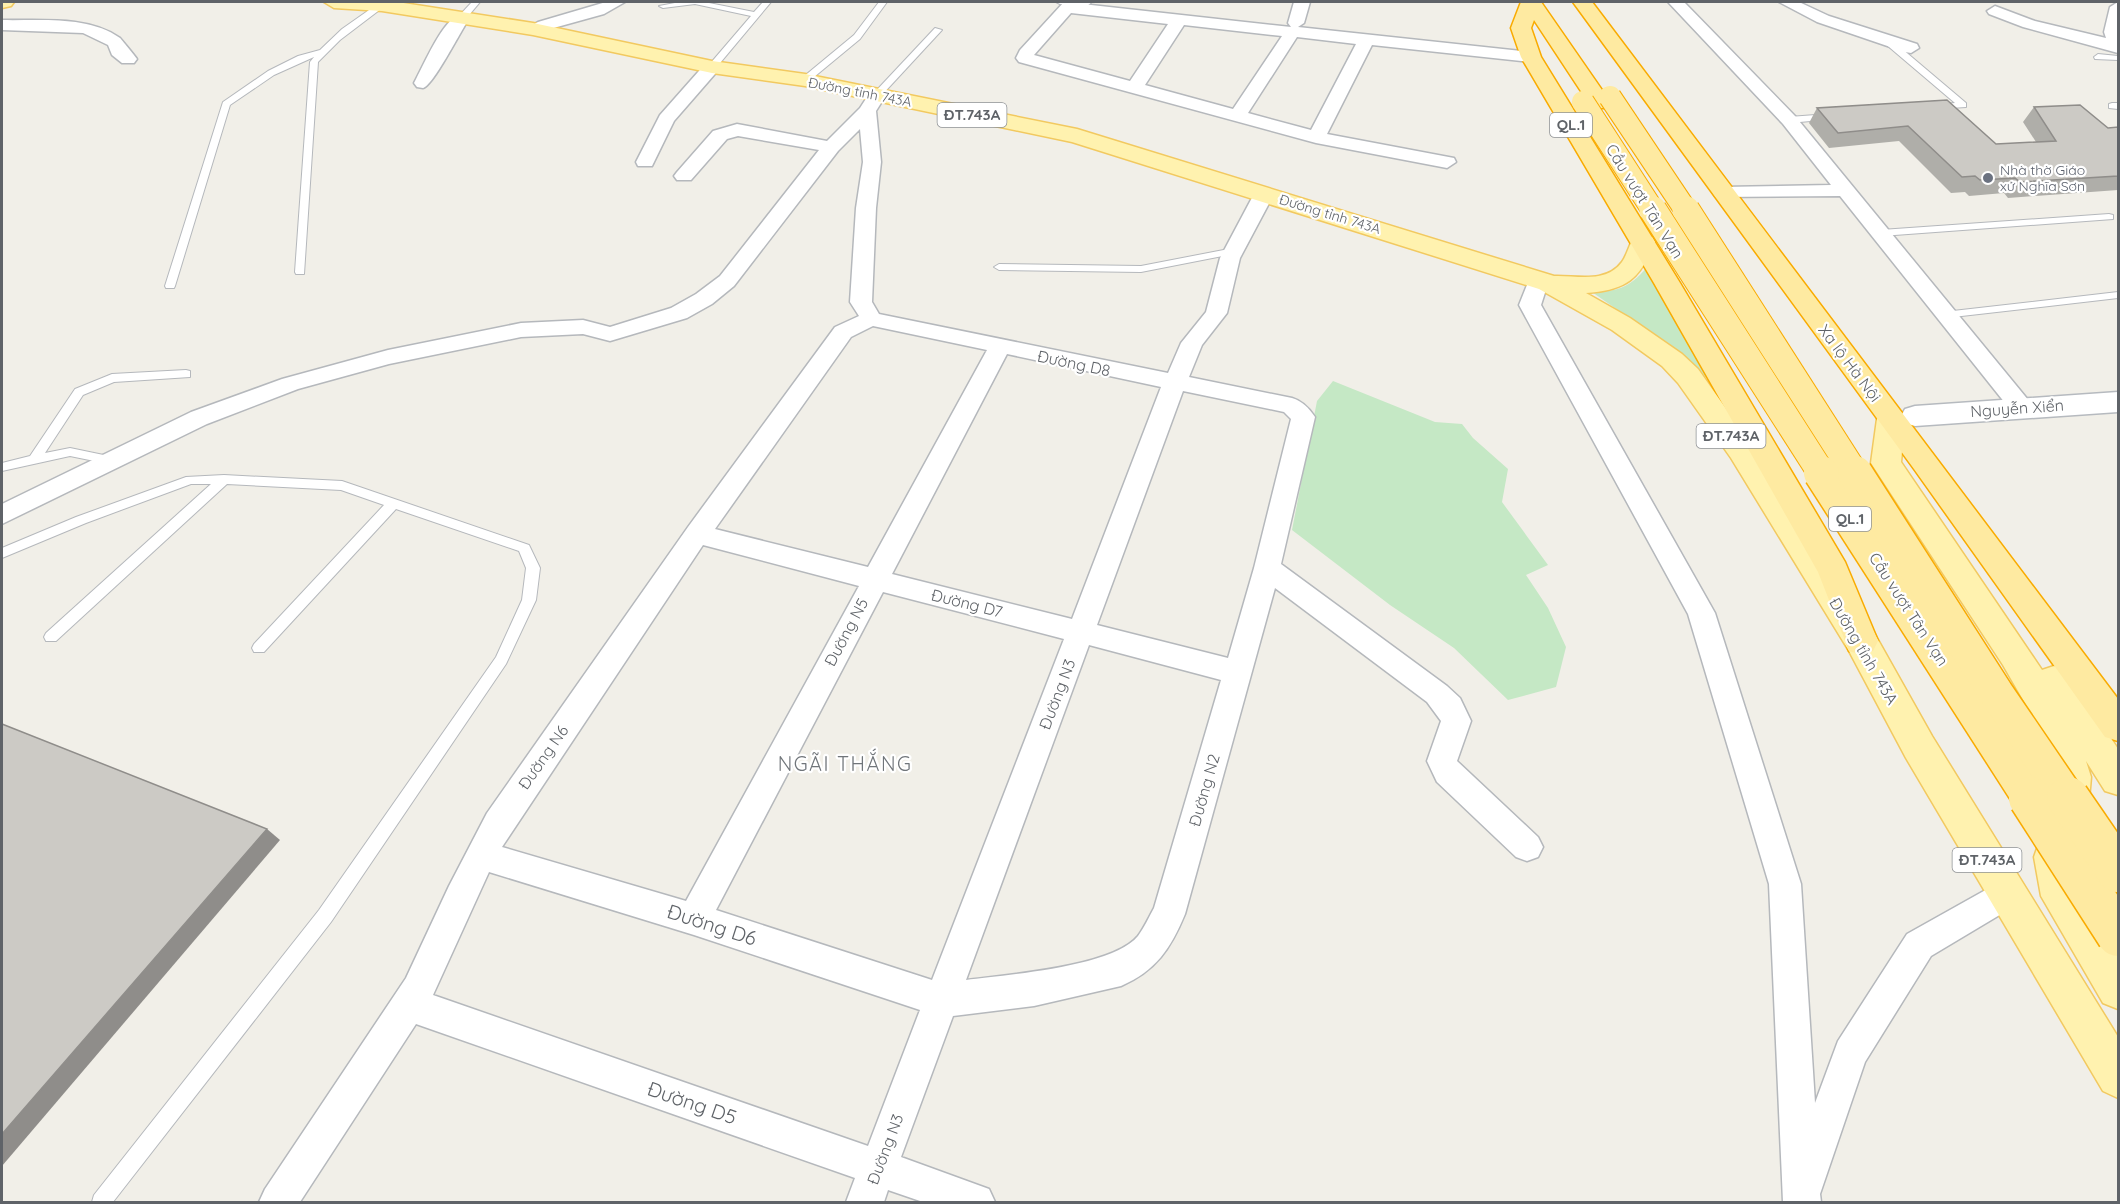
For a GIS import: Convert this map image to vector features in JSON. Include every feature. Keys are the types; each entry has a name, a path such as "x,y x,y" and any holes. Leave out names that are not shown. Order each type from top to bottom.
{"highway":[{"name":"QL.1","path":"1531,2 1521,28 1531,57 1643,242 1834,571 1861,641"},
{"name":"QL.1","path":"1531,2 1594,95"},
{"name":"QL.1","path":"1552,2 1551,9 1594,95"},
{"name":"Xa lộ Hà Nội","path":"1582,2 1723,193 1903,417 2118,692"},
{"name":"Xa lộ Hà Nội","path":"1609,2 1748,192 1903,417 1925,461 2118,726"},
{"name":"Cầu vượt Tân Vạn","path":"1594,95 1709,245 1996,693 2118,871"},
{"name":"Cầu vượt Tân Vạn","path":"1594,95 2118,903"},
{"name":"Cầu vượt Tân Vạn","path":"1594,95 2118,935"}],"main road":[{"name":"Đường tỉnh 743A","path":"334,2 407,5 461,19 532,29 712,67 805,80 872,103 1077,136 1543,281 1585,286 1612,282 1632,267 1643,242"},
{"name":"Đường tỉnh 743A","path":"1543,281 1621,324 1672,360 1688,376 1741,451 1861,641 1919,747 2118,1076"},
{"name":"Nguyễn Xiển","path":"1903,417 2118,402"},
{"path":"1903,417 1886,464 2015,655 2058,728 2073,777 2069,811 2053,857 2061,896 2118,988"},
{"path":"1985,613 2020,636 2039,656 2118,779"}],"street":[{"path":"532,29 568,17 596,13 618,2"},
{"path":"1238,115 1294,28 1302,2"},
{"path":"1676,2 1789,120 1848,190 1944,315 2021,407"},
{"path":"1787,2 1823,19 1911,48"},
{"path":"1447,162 1316,137 1025,58 1026,54 1066,4 1179,20 1294,28 1366,40 1531,57"},
{"path":"2118,7 2112,32 2118,51"},
{"path":"1995,11 2029,24 2118,51"},
{"path":"423,83 451,31 461,19"},
{"path":"1134,89 1179,20"},
{"path":"2,25 95,31 115,42 118,51 128,60"},
{"path":"1316,137 1366,40"},
{"path":"645,162 666,119 712,67"},
{"path":"2,515 199,418 290,384 388,357 520,330 583,327 610,334 679,313 704,299 726,281 748,256 831,147 872,103"},
{"path":"871,319 861,302 866,208 872,162 872,103"},
{"path":"684,176 720,135 728,131 737,130 831,147"},
{"path":"1723,193 1848,190"},
{"name":"Đường N3","path":"865,1203 1174,384 1192,343 1216,313 1234,251 1264,194"},
{"path":"1543,281 1530,304 1701,613 1785,884 1802,1199"},
{"name":"Đường N6","path":"278,1203 408,1004 498,823 697,534 843,332 871,319"},
{"name":"Đường D8","path":"871,319 1174,384 1292,406 1303,417"},
{"name":"Đường N5","path":"694,919 1000,347"},
{"name":"Đường N2","path":"941,1000 1034,989 1121,969 1149,950 1169,914 1267,568 1303,417"},
{"name":"Đường D7","path":"697,534 1237,672"},
{"path":"1267,568 1437,694 1450,707 1456,721 1442,761 1448,773 1527,847"},
{"name":"Đường D6","path":"481,855 694,919 941,1000"},
{"path":"1802,1199 1850,1053 1919,945 2007,893"},
{"name":"Đường D5","path":"408,1004 976,1203"}],"lane":[{"path":"461,19 476,2"},
{"path":"663,6 695,2 757,15"},
{"path":"712,67 767,2"},
{"path":"805,80 857,37 883,2"},
{"path":"1066,4 1087,4 1088,2"},
{"path":"300,272 314,62 321,52 382,5"},
{"path":"872,103 938,30"},
{"path":"1884,39 1963,105 1928,108"},
{"path":"2098,57 2118,51"},
{"path":"170,286 226,104 272,73 301,58 321,52"},
{"path":"1789,120 1836,116"},
{"path":"1881,233 2109,217"},
{"path":"999,267 1141,269 1234,251"},
{"path":"1944,315 2118,295"},
{"path":"34,460 79,392 112,378 186,374"},
{"path":"2,467 70,452 114,460"},
{"path":"51,637 224,479"},
{"path":"2,553 190,480 224,479 342,486 392,505 524,548 533,568 529,600 501,660 325,916 101,1203"},
{"path":"259,648 392,505"}],"green space":[{"path":"1646,268 1720,390 1679,353 1592,292 1608,291 1629,284"},
{"path":"1333,381 1435,422 1462,424 1473,438 1508,469 1502,502 1548,565 1526,575 1548,608 1566,647 1556,687 1508,700 1454,648 1390,605 1292,530 1317,401"}],"building":[{"path":"1947,100 1996,144 2056,141 2034,107 2080,105 2108,128 2118,127 2118,176 2020,182 2015,178 1980,180 1975,176 1962,177 1908,126 1838,133 1817,108"},
{"path":"2,724 267,829 2,1134"}],"place":[{"name":"Nhà thờ Giáo xứ Nghĩa Sơn","path":"1988,178"}],"district":[{"name":"NGÃI THẮNG","path":"845,764"}]}
